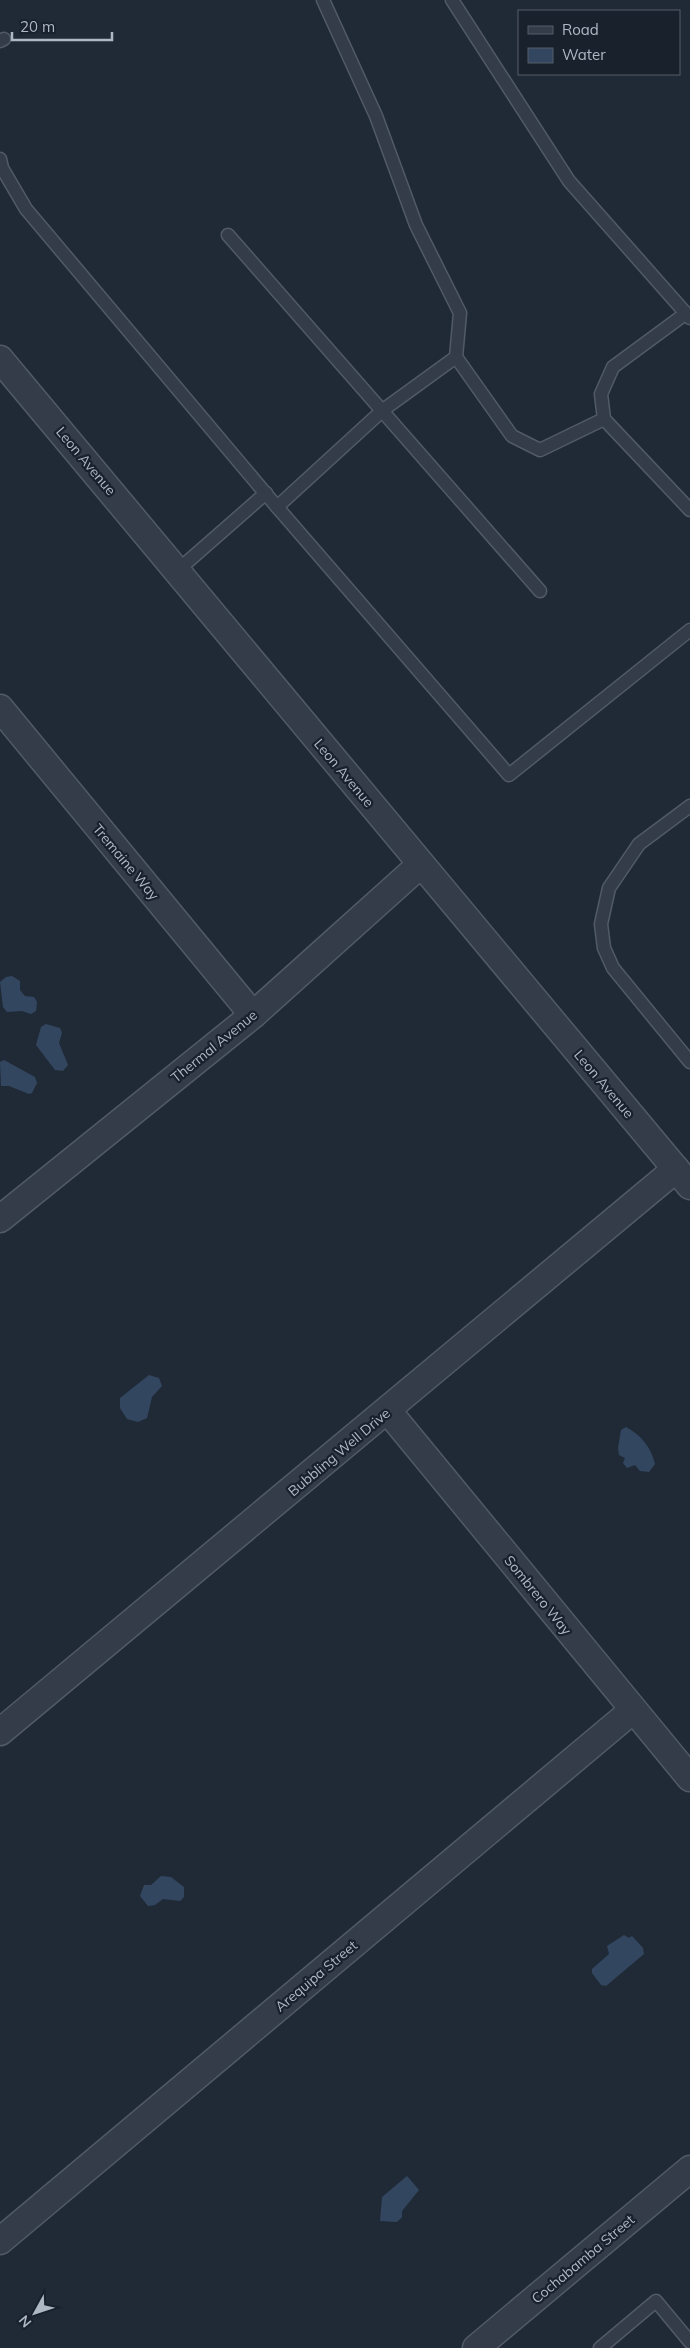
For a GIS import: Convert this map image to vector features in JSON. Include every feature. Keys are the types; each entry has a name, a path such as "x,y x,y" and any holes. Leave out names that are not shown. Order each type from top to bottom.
{"street":[{"name":"Leon Avenue","path":"0,359 420,865 683,1178"},
{"name":"Tremaine Way","path":"0,708 253,1015"},
{"name":"Thermal Avenue","path":"0,1219 253,1015 420,865"},
{"name":"Bubbling Well Drive","path":"0,1732 388,1411 683,1178"},
{"name":"Sombrero Way","path":"388,1411 690,1778"},
{"name":"Arequipa Street","path":"0,2242 633,1710"},
{"name":"Cochabamba Street","path":"476,2348 690,2169"}],"lane":[{"path":"323,0 376,116 416,225 460,313 456,356 512,436 540,450 604,419"},
{"path":"452,0 569,181 688,316 613,367 601,394 604,419 690,510"},
{"path":"0,159 2,168 26,209 277,507 509,775 690,630"},
{"path":"228,234 540,591"},
{"path":"277,507 383,410 456,356"},
{"path":"177,571 266,494"},
{"path":"690,806 639,844 609,888 601,924 604,948 613,968 690,1062"},
{"path":"600,2348 656,2301 690,2342"}],"water":[{"path":"12,976 20,981 20,990 25,996 34,997 37,1002 36,1011 31,1014 22,1011 7,1012 3,1007 0,982 6,977"},
{"path":"46,1024 60,1028 62,1033 59,1043 68,1065 63,1071 55,1070 36,1045 41,1027"},
{"path":"4,1060 35,1077 37,1083 32,1093 29,1094 9,1086 1,1086 0,1062"},
{"path":"149,1375 159,1378 162,1386 152,1397 147,1418 138,1422 127,1419 120,1408 120,1398"},
{"path":"626,1427 641,1438 651,1452 655,1464 649,1472 640,1471 635,1465 627,1468 623,1463 625,1458 619,1455 618,1448 621,1430"},
{"path":"161,1876 171,1877 184,1887 184,1897 180,1901 163,1899 155,1905 148,1906 140,1896 144,1885 151,1885"},
{"path":"624,1935 629,1938 632,1936 643,1948 644,1954 606,1986 601,1985 592,1973 592,1969 609,1954 607,1946"},
{"path":"407,2176 419,2190 402,2211 402,2217 397,2222 380,2221 382,2197"}]}
